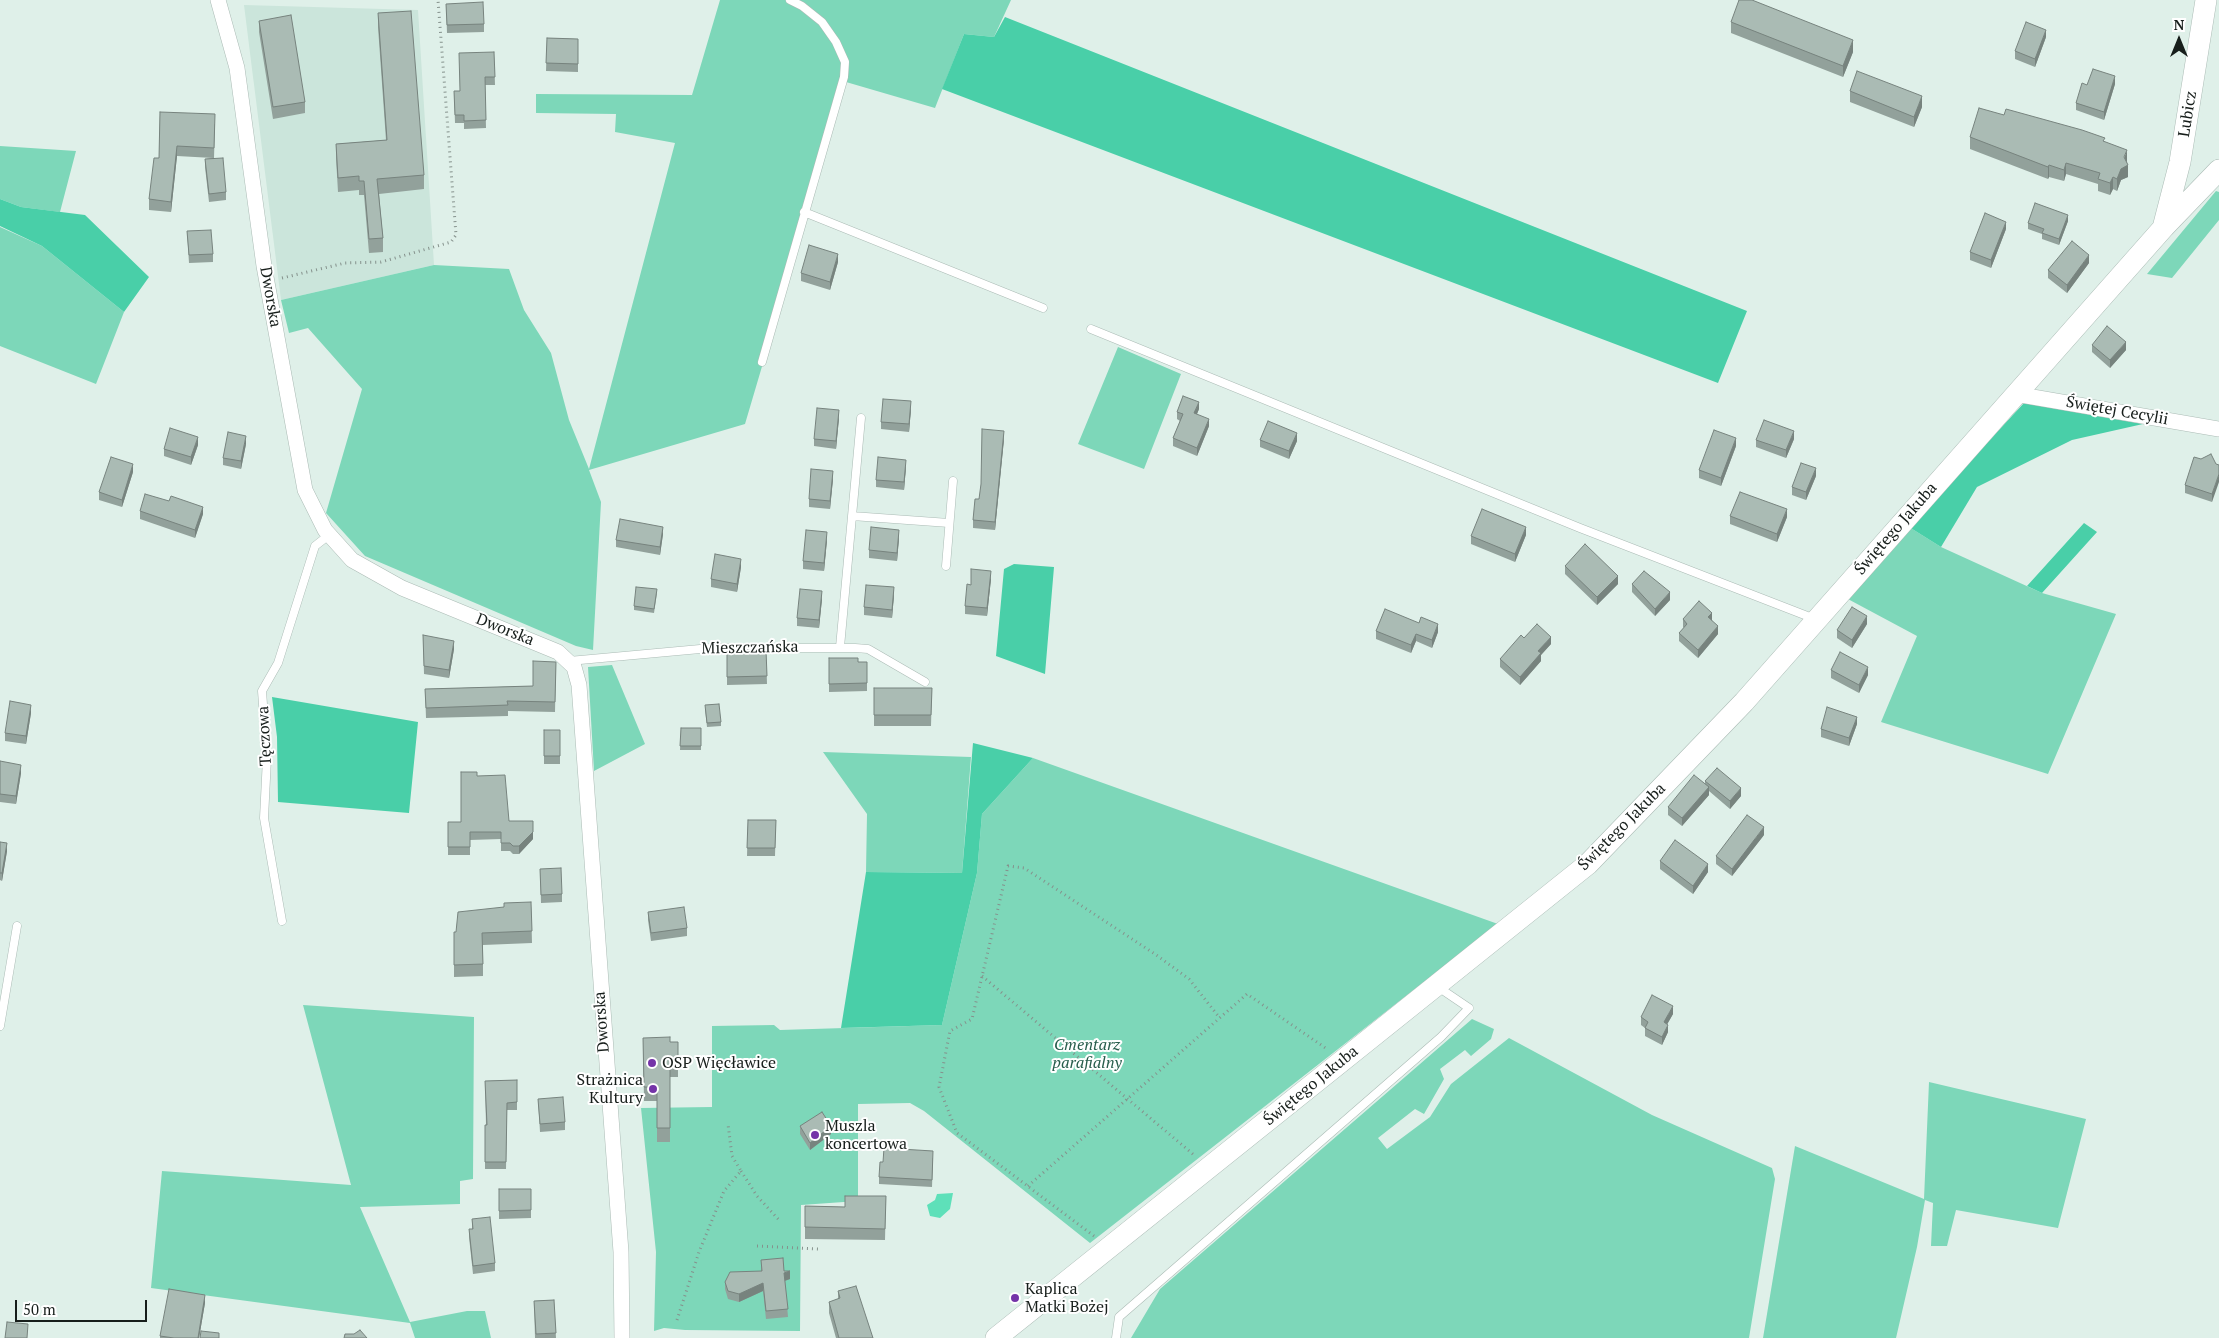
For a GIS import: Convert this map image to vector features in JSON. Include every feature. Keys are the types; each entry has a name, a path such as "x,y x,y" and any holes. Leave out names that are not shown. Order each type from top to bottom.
{"street":[{"name":"Dworska","path":"218,0 237,68 267,282 305,490 329,535 352,560 402,588 558,652 574,667 579,694 608,1103 621,1252 622,1338"},
{"name":"Lubicz","path":"2164,227 2180,162 2206,0"},
{"path":"2180,162 2215,174"},
{"name":"Świętego Jakuba","path":"1000,1337 1588,864 1744,702 2015,394 2164,227 2215,174"},
{"name":"Świętej Cecylii","path":"2015,394 2219,429"}],"lane":[{"path":"762,362 844,77 845,62 836,42 822,22 790,0"},
{"path":"804,212 1043,308"},
{"path":"1091,329 1580,528 1817,619"},
{"path":"840,647 861,418"},
{"path":"946,566 953,481"},
{"path":"852,516 949,523"},
{"name":"Tęczowa","path":"282,921 264,818 267,758 262,691 278,663 316,546 329,535"},
{"name":"Mieszczańska","path":"567,661 712,648 840,647 868,649 925,682"},
{"path":"0,1026 17,926"},
{"path":"1116,1338 1119,1317 1441,1037 1469,1008 1436,986"}],"path":[{"path":"267,282 345,263 381,262 451,242 456,235 438,0"},
{"path":"1097,1238 957,1133 939,1087 950,1031 972,1019 1008,866 1024,868 1155,954 1189,979 1219,1017"},
{"path":"982,976 1198,1159"},
{"path":"1028,1186 1247,994 1330,1050"},
{"path":"728,1124 732,1156 757,1196 779,1220"},
{"path":"677,1320 699,1252 724,1191 741,1171"},
{"path":"757,1246 819,1249"}],"shaded area":[{"path":"244,5 418,10 434,265 281,300"},
{"path":"1005,17 1747,311 1718,383 942,89 964,34 994,37"},
{"path":"0,199 21,207 85,215 149,277 124,312 42,246 0,226"},
{"path":"2024,403 2143,424 2072,440 1977,487 1941,547 1909,527"},
{"path":"2084,523 2097,532 2042,593 2027,586"},
{"path":"1014,564 1054,567 1045,674 996,656 1004,569"},
{"path":"272,697 418,722 409,813 278,802 277,737"},
{"path":"973,743 1033,758 982,814 977,873 942,1025 841,1028 866,872 962,873"},
{"path":"953,1193 950,1209 940,1218 930,1216 927,1205 935,1200 937,1194"}],"green space":[{"path":"720,0 1011,0 994,37 964,34 935,108 846,82 745,424 589,470 601,502 593,650 576,646 365,556 326,513 362,389 308,328 289,333 281,300 434,265 509,269 524,310 551,353 569,420 589,469 675,143 615,132 616,114 536,113 536,94 692,95"},
{"path":"0,146 76,151 60,212 21,207 0,199"},
{"path":"2216,191 2219,192 2219,220 2172,278 2147,274"},
{"path":"0,227 42,246 124,312 96,384 0,346"},
{"path":"1118,347 1181,374 1144,469 1078,444"},
{"path":"1909,527 1941,547 2042,593 2116,614 2048,774 1881,722 1917,636 1846,598"},
{"path":"612,665 645,744 594,771 588,667"},
{"path":"823,752 971,757 962,873 866,872 867,814"},
{"name":"Cmentarz parafialny","path":"1033,758 1498,924 1090,1243 924,1111 910,1103 858,1104 858,1201 801,1205 800,1331 685,1330 664,1328 654,1331 656,1252 641,1108 712,1107 712,1026 774,1025 780,1030 942,1025 977,873 982,814"},
{"path":"303,1005 474,1017 473,1179 460,1181 460,1204 360,1207 410,1322 467,1311 485,1311 491,1338 415,1338 410,1323 151,1288 162,1171 351,1185"},
{"path":"1472,1019 1494,1029 1491,1039 1471,1056 1465,1050 1440,1069 1444,1079 1424,1114 1415,1109 1378,1138 1387,1149 1430,1117 1451,1084 1509,1038 1652,1115 1772,1168 1775,1179 1749,1338 1131,1338 1160,1289"},
{"path":"1929,1082 2086,1119 2058,1228 1956,1210 1947,1246 1931,1246 1933,1203 1925,1200 1917,1247 1896,1338 1763,1338 1795,1146 1924,1199"}],"building":[{"path":"1739,0 1752,0 1853,40 1843,66 1731,22"},
{"path":"483,2 484,24 447,25 446,4"},
{"path":"411,11 424,175 377,179 383,238 369,239 364,181 359,181 359,176 338,178 336,144 387,140 378,13"},
{"path":"291,15 305,102 273,107 259,21"},
{"path":"2026,22 2046,30 2035,59 2015,51"},
{"path":"547,38 578,39 578,64 546,63"},
{"path":"494,52 495,77 485,77 486,120 464,121 464,115 455,115 454,91 460,91 459,53"},
{"path":"2093,69 2115,76 2104,112 2076,103 2082,83 2087,85"},
{"path":"1857,71 1922,96 1914,117 1850,91"},
{"path":"1979,108 2004,115 2006,109 2105,138 2103,141 2127,150 2124,157 2128,165 2121,169 2117,179 2113,177 2110,183 2098,179 2100,173 2066,163 2064,170 2049,165 2048,167 1970,137"},
{"path":"160,112 215,114 214,148 177,146 171,202 149,199 154,158 159,158"},
{"path":"223,158 226,192 209,194 205,159"},
{"path":"2035,203 2068,215 2059,239 2042,233 2044,229 2028,223"},
{"path":"1985,213 2006,222 1991,260 1970,252"},
{"path":"211,230 213,254 189,255 187,231"},
{"path":"2072,241 2089,255 2067,285 2048,270"},
{"path":"809,245 838,254 830,282 801,273"},
{"path":"2107,326 2126,342 2110,360 2092,345"},
{"path":"1183,396 1199,402 1194,413 1209,419 1197,448 1173,438 1183,414 1177,412"},
{"path":"883,399 911,401 909,424 881,422"},
{"path":"817,408 839,410 836,441 814,439"},
{"path":"1764,420 1794,431 1786,450 1756,440"},
{"path":"1268,421 1297,433 1289,451 1260,440"},
{"path":"170,428 198,437 191,457 164,449"},
{"path":"982,429 1004,431 995,522 973,520 975,499 979,499 981,484"},
{"path":"1714,430 1736,438 1721,478 1699,470"},
{"path":"228,432 246,436 241,461 223,458"},
{"path":"2211,454 2216,464 2219,465 2219,474 2212,494 2185,485 2194,457 2201,459"},
{"path":"111,457 133,464 122,500 99,492"},
{"path":"878,457 906,460 904,482 876,480"},
{"path":"1801,463 1816,468 1806,492 1792,487"},
{"path":"811,469 833,471 830,501 809,499"},
{"path":"1740,492 1787,509 1777,534 1730,516"},
{"path":"145,494 169,501 171,496 203,507 195,530 140,511"},
{"path":"1482,509 1526,527 1515,554 1471,536"},
{"path":"620,519 663,527 660,547 616,540"},
{"path":"871,527 899,530 897,553 869,550"},
{"path":"806,530 827,532 824,563 803,561"},
{"path":"1585,544 1618,576 1597,597 1565,566"},
{"path":"715,554 741,559 737,584 711,579"},
{"path":"971,569 991,571 987,608 965,606 967,584 971,585"},
{"path":"1644,571 1670,592 1655,609 1632,584"},
{"path":"866,585 894,587 892,610 864,607"},
{"path":"636,587 657,589 654,609 634,606"},
{"path":"800,589 822,591 819,620 797,618"},
{"path":"1699,601 1712,613 1708,617 1718,626 1698,650 1679,633 1687,624 1683,619"},
{"path":"1852,607 1867,616 1852,640 1837,630"},
{"path":"1385,609 1419,623 1421,617 1438,624 1432,640 1416,634 1411,645 1376,631"},
{"path":"1537,624 1551,637 1538,651 1541,653 1520,677 1500,659 1521,635 1524,638"},
{"path":"423,635 454,641 449,670 424,666"},
{"path":"727,650 766,650 767,676 727,677"},
{"path":"1840,652 1868,667 1859,685 1831,670"},
{"path":"829,658 858,658 858,662 867,662 867,683 829,684"},
{"path":"533,661 556,662 555,702 507,701 508,705 426,708 425,689 533,686"},
{"path":"874,688 932,688 931,715 874,715"},
{"path":"10,701 31,705 26,736 5,733"},
{"path":"719,704 721,722 707,723 705,705"},
{"path":"1827,707 1857,717 1849,738 1821,729"},
{"path":"681,728 701,728 701,746 680,746"},
{"path":"544,730 560,730 560,756 544,756"},
{"path":"0,761 21,765 16,796 0,794"},
{"path":"1717,768 1741,788 1730,801 1705,781"},
{"path":"461,772 477,772 477,776 505,775 509,821 533,821 533,832 519,846 501,843 501,832 470,832 470,847 448,847 448,822 461,822"},
{"path":"1694,775 1709,787 1682,818 1668,807"},
{"path":"1747,815 1764,827 1732,869 1716,856"},
{"path":"748,820 776,820 775,848 747,848"},
{"path":"1675,840 1708,864 1693,886 1660,861"},
{"path":"0,842 7,843 2,873 0,873"},
{"path":"561,868 562,894 541,895 540,869"},
{"path":"531,902 532,931 482,933 483,964 454,965 454,932 456,932 458,912 504,907 504,903"},
{"path":"684,907 687,928 651,933 648,912"},
{"path":"1652,995 1673,1006 1664,1022 1668,1025 1662,1037 1645,1028 1648,1022 1641,1017"},
{"path":"670,1037 670,1042 678,1042 678,1063 670,1063 670,1128 657,1128 657,1087 644,1087 643,1038"},
{"path":"517,1080 517,1102 507,1103 506,1162 485,1162 485,1125 487,1125 485,1081"},
{"path":"563,1097 565,1122 540,1124 538,1099"},
{"path":"822,1112 831,1126 810,1143 800,1126"},
{"path":"884,1148 933,1151 932,1180 879,1177 880,1162 883,1162"},
{"path":"499,1189 531,1189 531,1210 499,1211"},
{"path":"845,1196 886,1196 885,1229 805,1227 805,1206 845,1207"},
{"path":"490,1217 495,1263 473,1266 469,1229 473,1229 472,1219"},
{"path":"783,1258 784,1271 790,1271 784,1273 788,1309 766,1311 763,1283 739,1294 728,1291 725,1282 730,1272 762,1271 761,1260"},
{"path":"856,1286 873,1338 839,1338 829,1302 840,1298 838,1291"},
{"path":"169,1289 205,1295 198,1338 160,1336"},
{"path":"554,1300 556,1333 536,1334 534,1301"},
{"path":"7,1322 28,1324 27,1338 5,1338"},
{"path":"360,1330 367,1338 344,1338 345,1334 354,1334"},
{"path":"201,1331 219,1333 219,1338 200,1338"}],"place":[{"name":"OSP Więcławice","path":"652,1063"},
{"name":"Strażnica Kultury","path":"653,1089"},
{"name":"Muszla koncertowa","path":"815,1135"},
{"name":"Kaplica Matki Bożej","path":"1015,1298"}]}
